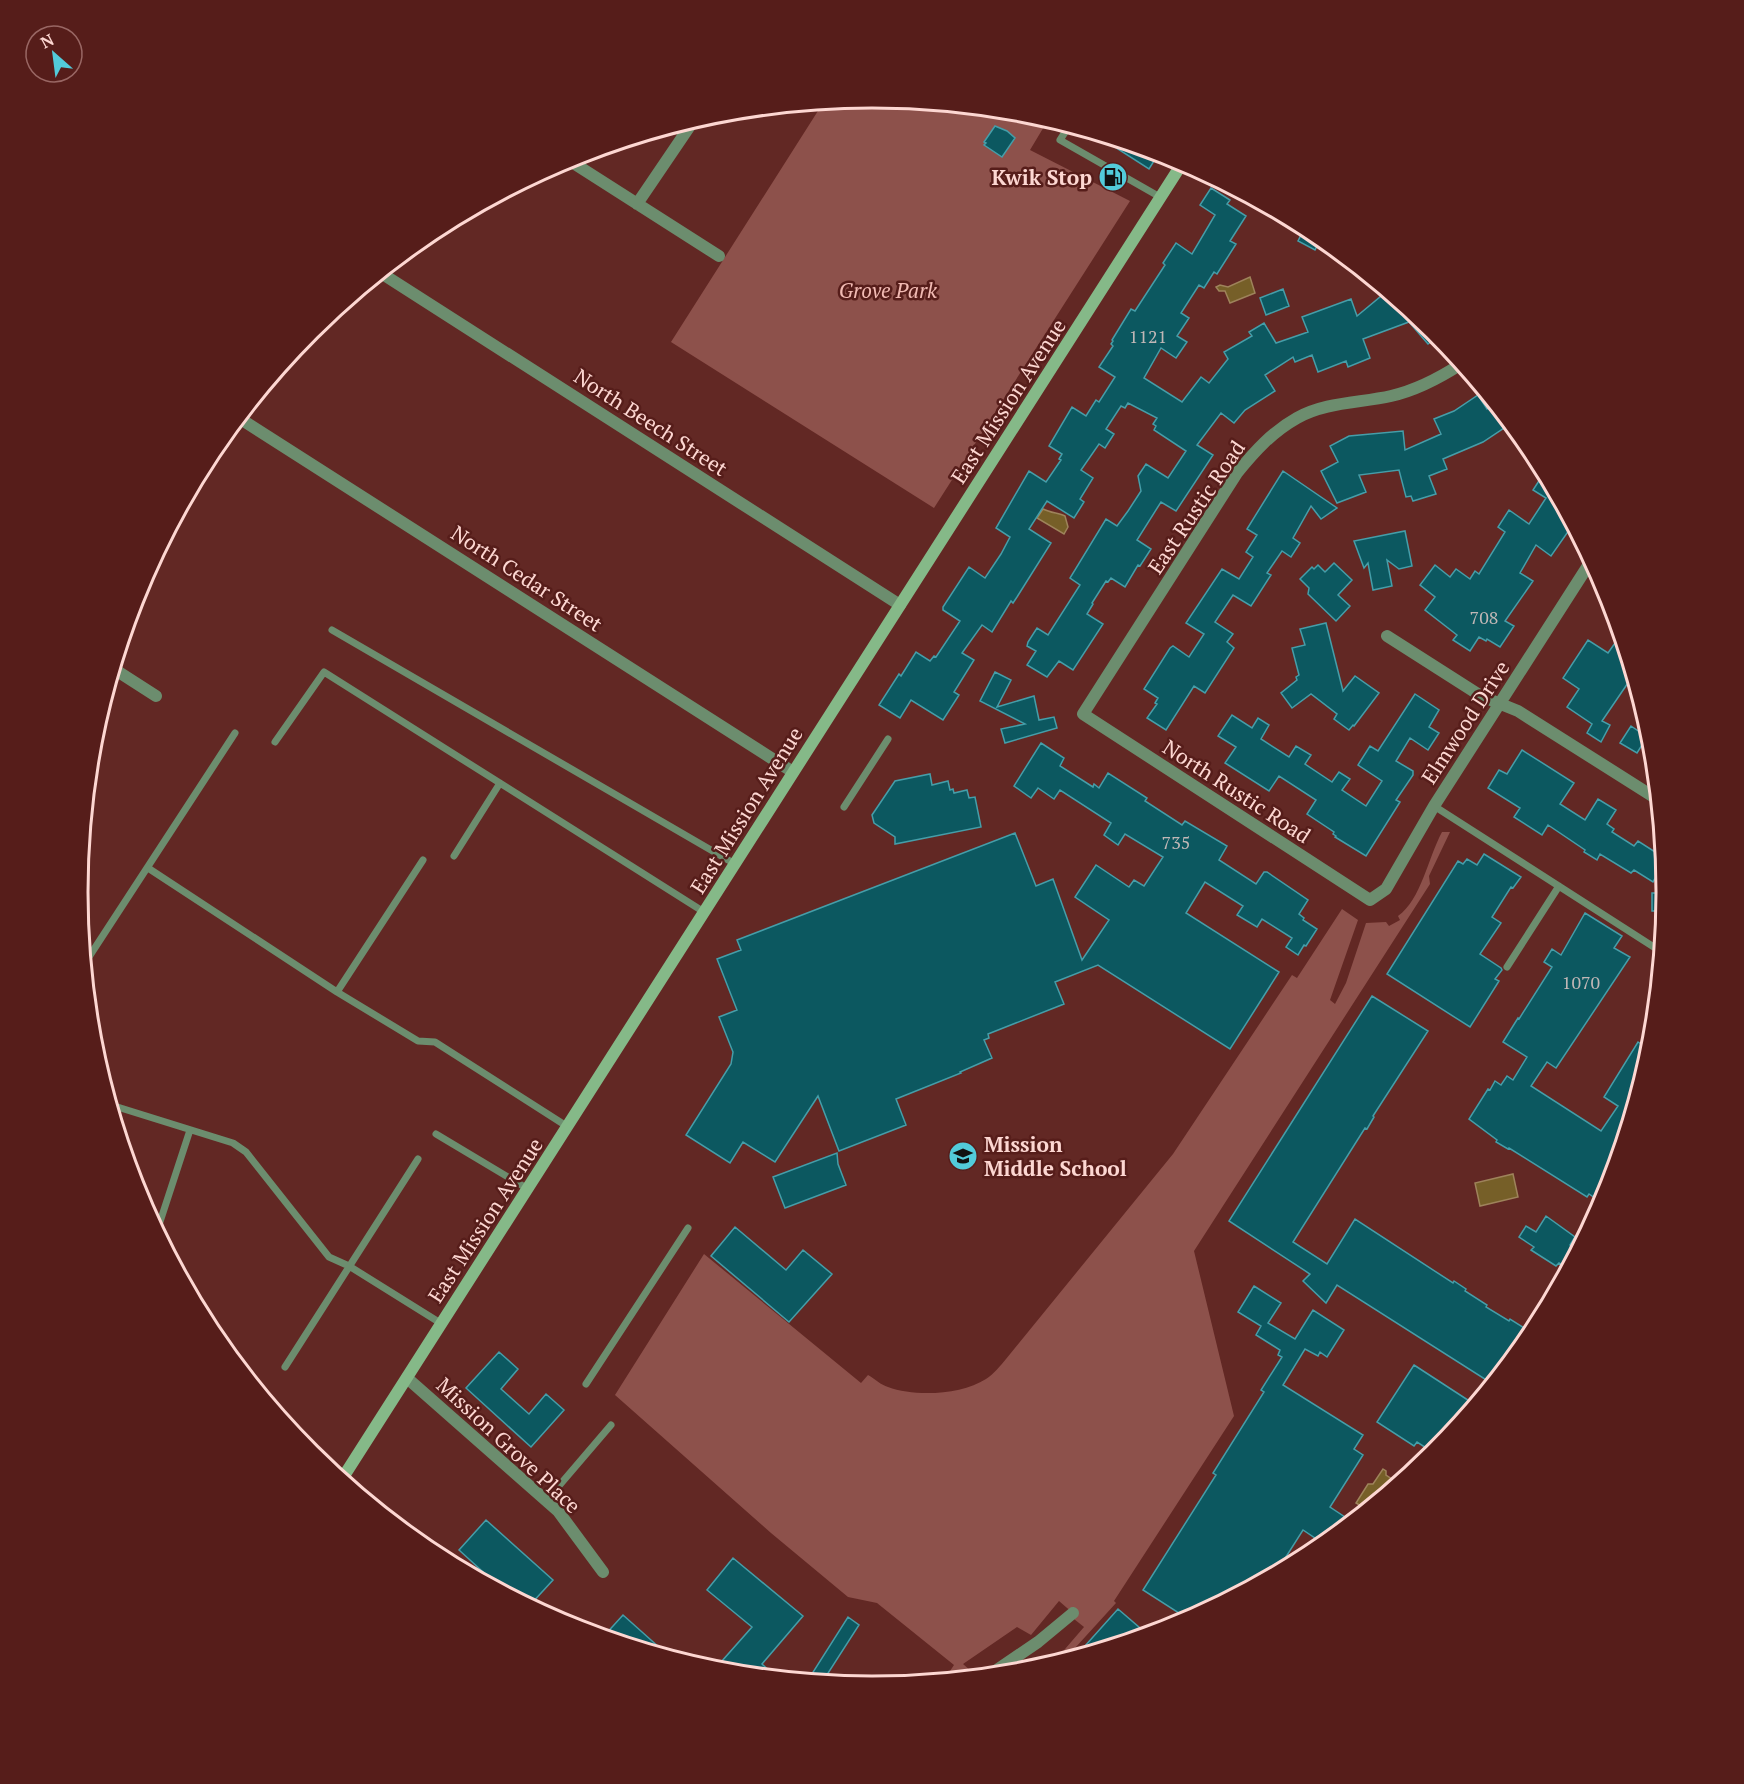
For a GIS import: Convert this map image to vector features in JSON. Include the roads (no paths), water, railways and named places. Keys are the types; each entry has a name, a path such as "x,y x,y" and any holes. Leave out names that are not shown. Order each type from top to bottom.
{"main road":[{"name":"East Mission Avenue","path":"346,1473 1178,170"}],"street":[{"path":"637,204 686,131"},
{"path":"578,166 719,256"},
{"name":"North Beech Street","path":"387,277 900,605"},
{"name":"East Rustic Road","path":"1083,714 1237,473 1272,435 1299,416 1324,408 1389,397 1415,390 1455,368"},
{"name":"North Cedar Street","path":"245,422 793,772"},
{"name":"Elmwood Drive","path":"1370,900 1386,889 1434,806 1586,569"},
{"path":"1387,636 1481,696 1518,711 1649,794"},
{"path":"120,673 156,696"},
{"name":"North Rustic Road","path":"1083,714 1370,900"},
{"name":"Mission Grove Place","path":"407,1378 558,1511 603,1572"},
{"path":"1007,1663 1038,1642 1073,1613"}],"lane":[{"path":"1065,133 1060,140 1160,198"},
{"path":"332,630 735,864"},
{"path":"275,742 324,672 704,912"},
{"path":"91,954 235,733"},
{"path":"844,807 888,739"},
{"path":"454,856 500,783"},
{"path":"1434,806 1654,947"},
{"path":"337,992 423,860"},
{"path":"148,868 337,992 418,1041 435,1042 568,1127"},
{"path":"1507,967 1559,886"},
{"path":"119,1107 233,1143 246,1152 329,1257 349,1266 442,1324"},
{"path":"161,1220 190,1130"},
{"path":"436,1134 528,1189"},
{"path":"285,1367 418,1160"},
{"path":"586,1384 688,1228"},
{"path":"546,1501 611,1425"}],"place":[{"name":"Kwik Stop","path":"1113,177"},
{"name":"Mission Middle School","path":"963,1156"}],"park label":[{"name":"Grove Park","path":"888,290"}]}
